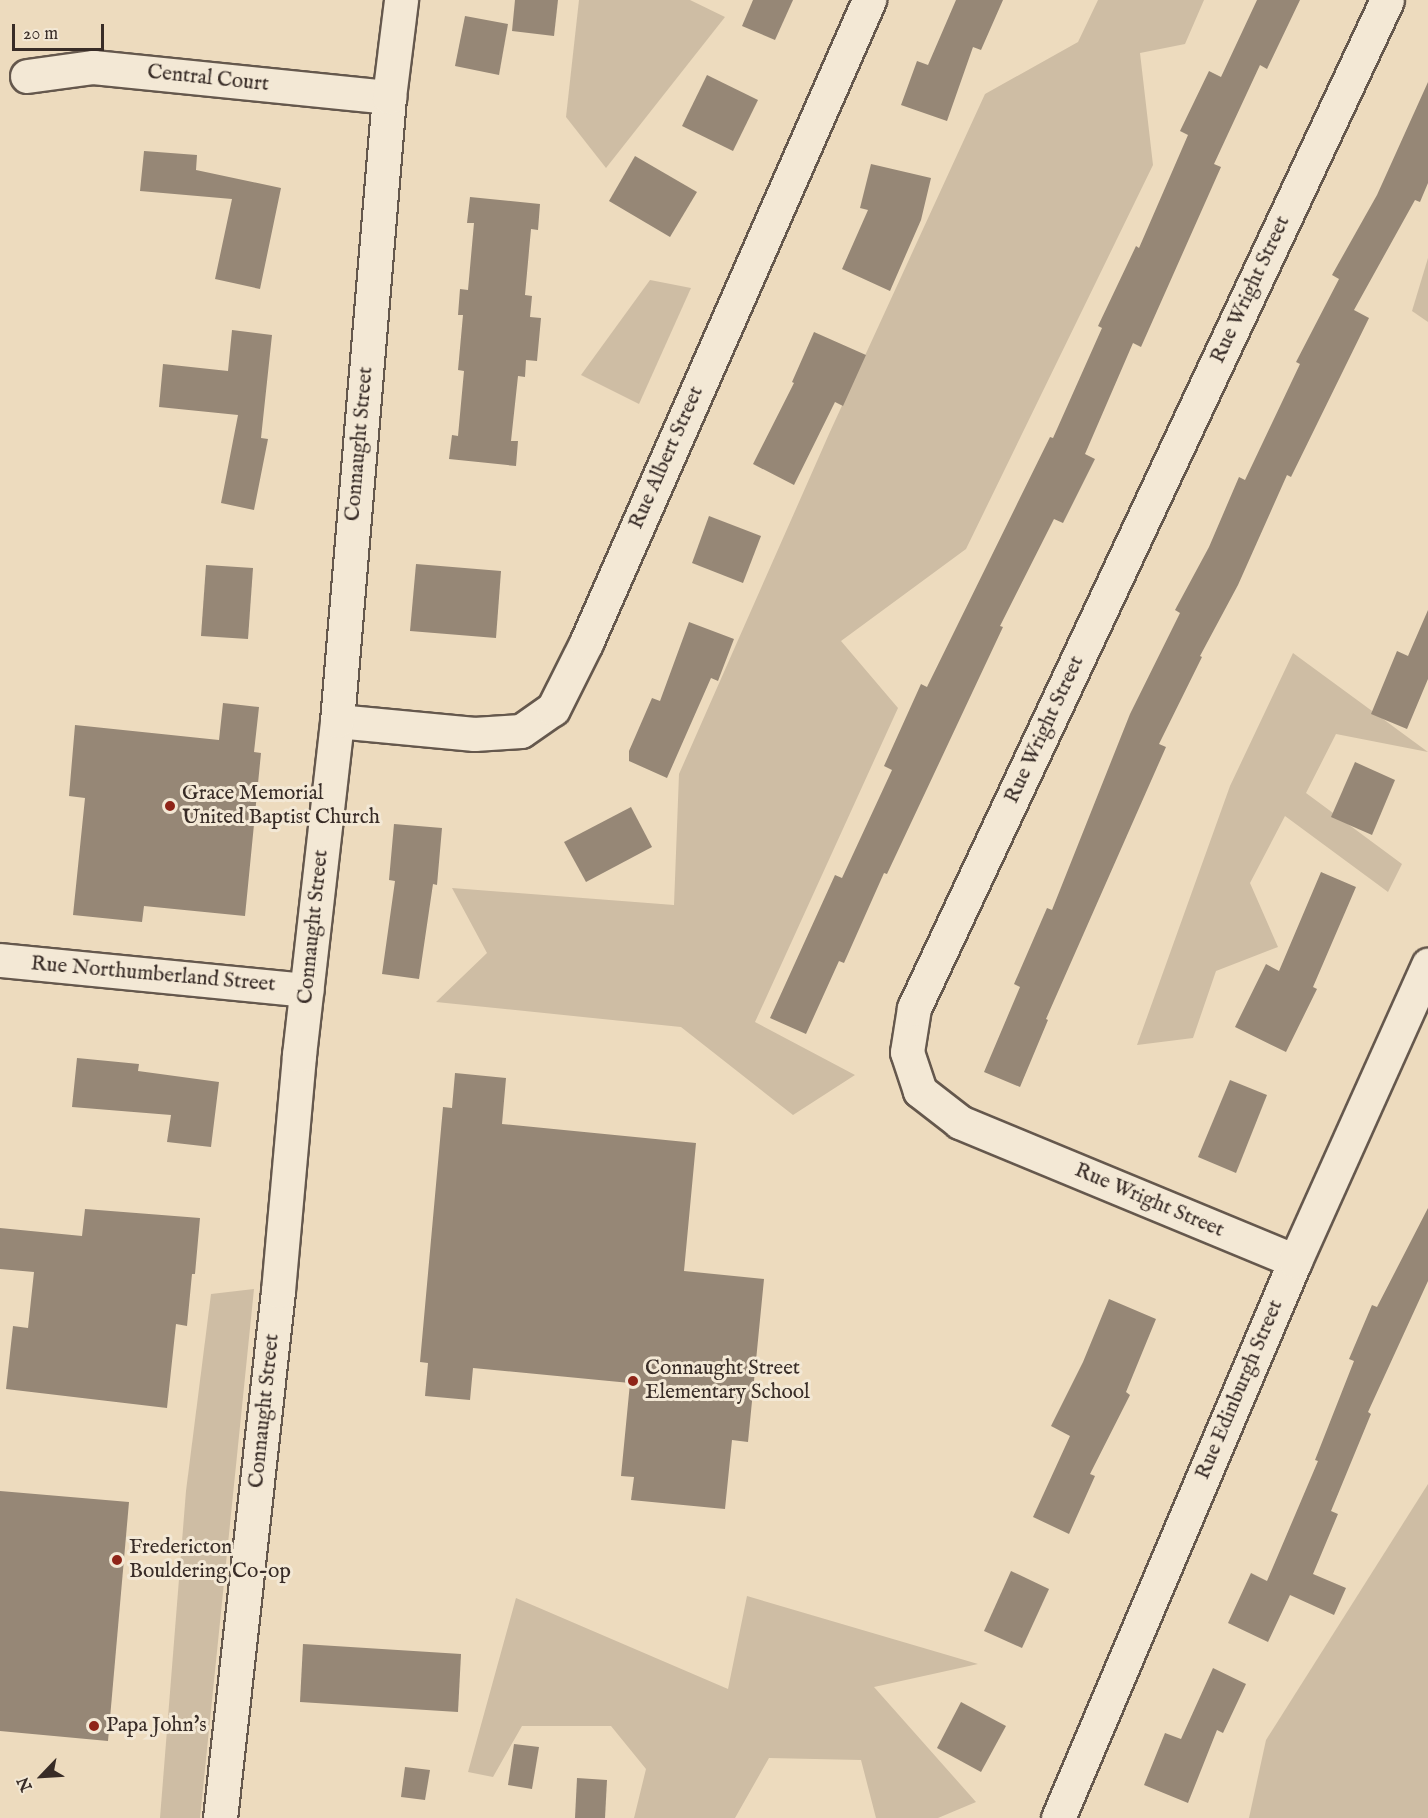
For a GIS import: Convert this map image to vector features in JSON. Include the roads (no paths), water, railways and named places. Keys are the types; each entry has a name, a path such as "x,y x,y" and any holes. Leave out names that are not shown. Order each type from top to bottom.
{"street":[{"name":"Connaught Street","path":"220,1818 337,722 390,97 401,0"},
{"name":"Rue Albert Street","path":"337,722 474,734 521,730 553,709 586,643 869,0"},
{"name":"Rue Wright Street","path":"1295,1261 960,1122 920,1091 907,1052 914,1008 1387,0"},
{"name":"Central Court","path":"27,76 93,67 390,97"},
{"name":"Rue Northumberland Street","path":"0,960 307,990"},
{"name":"Rue Edinburgh Street","path":"1058,1818 1295,1261 1428,965"}],"place":[{"name":"Grace Memorial United Baptist Church","path":"170,806"},
{"name":"Connaught Street Elementary School","path":"633,1381"},
{"name":"Fredericton Bouldering Co-op","path":"117,1560"},
{"name":"Papa John's","path":"94,1726"}]}
